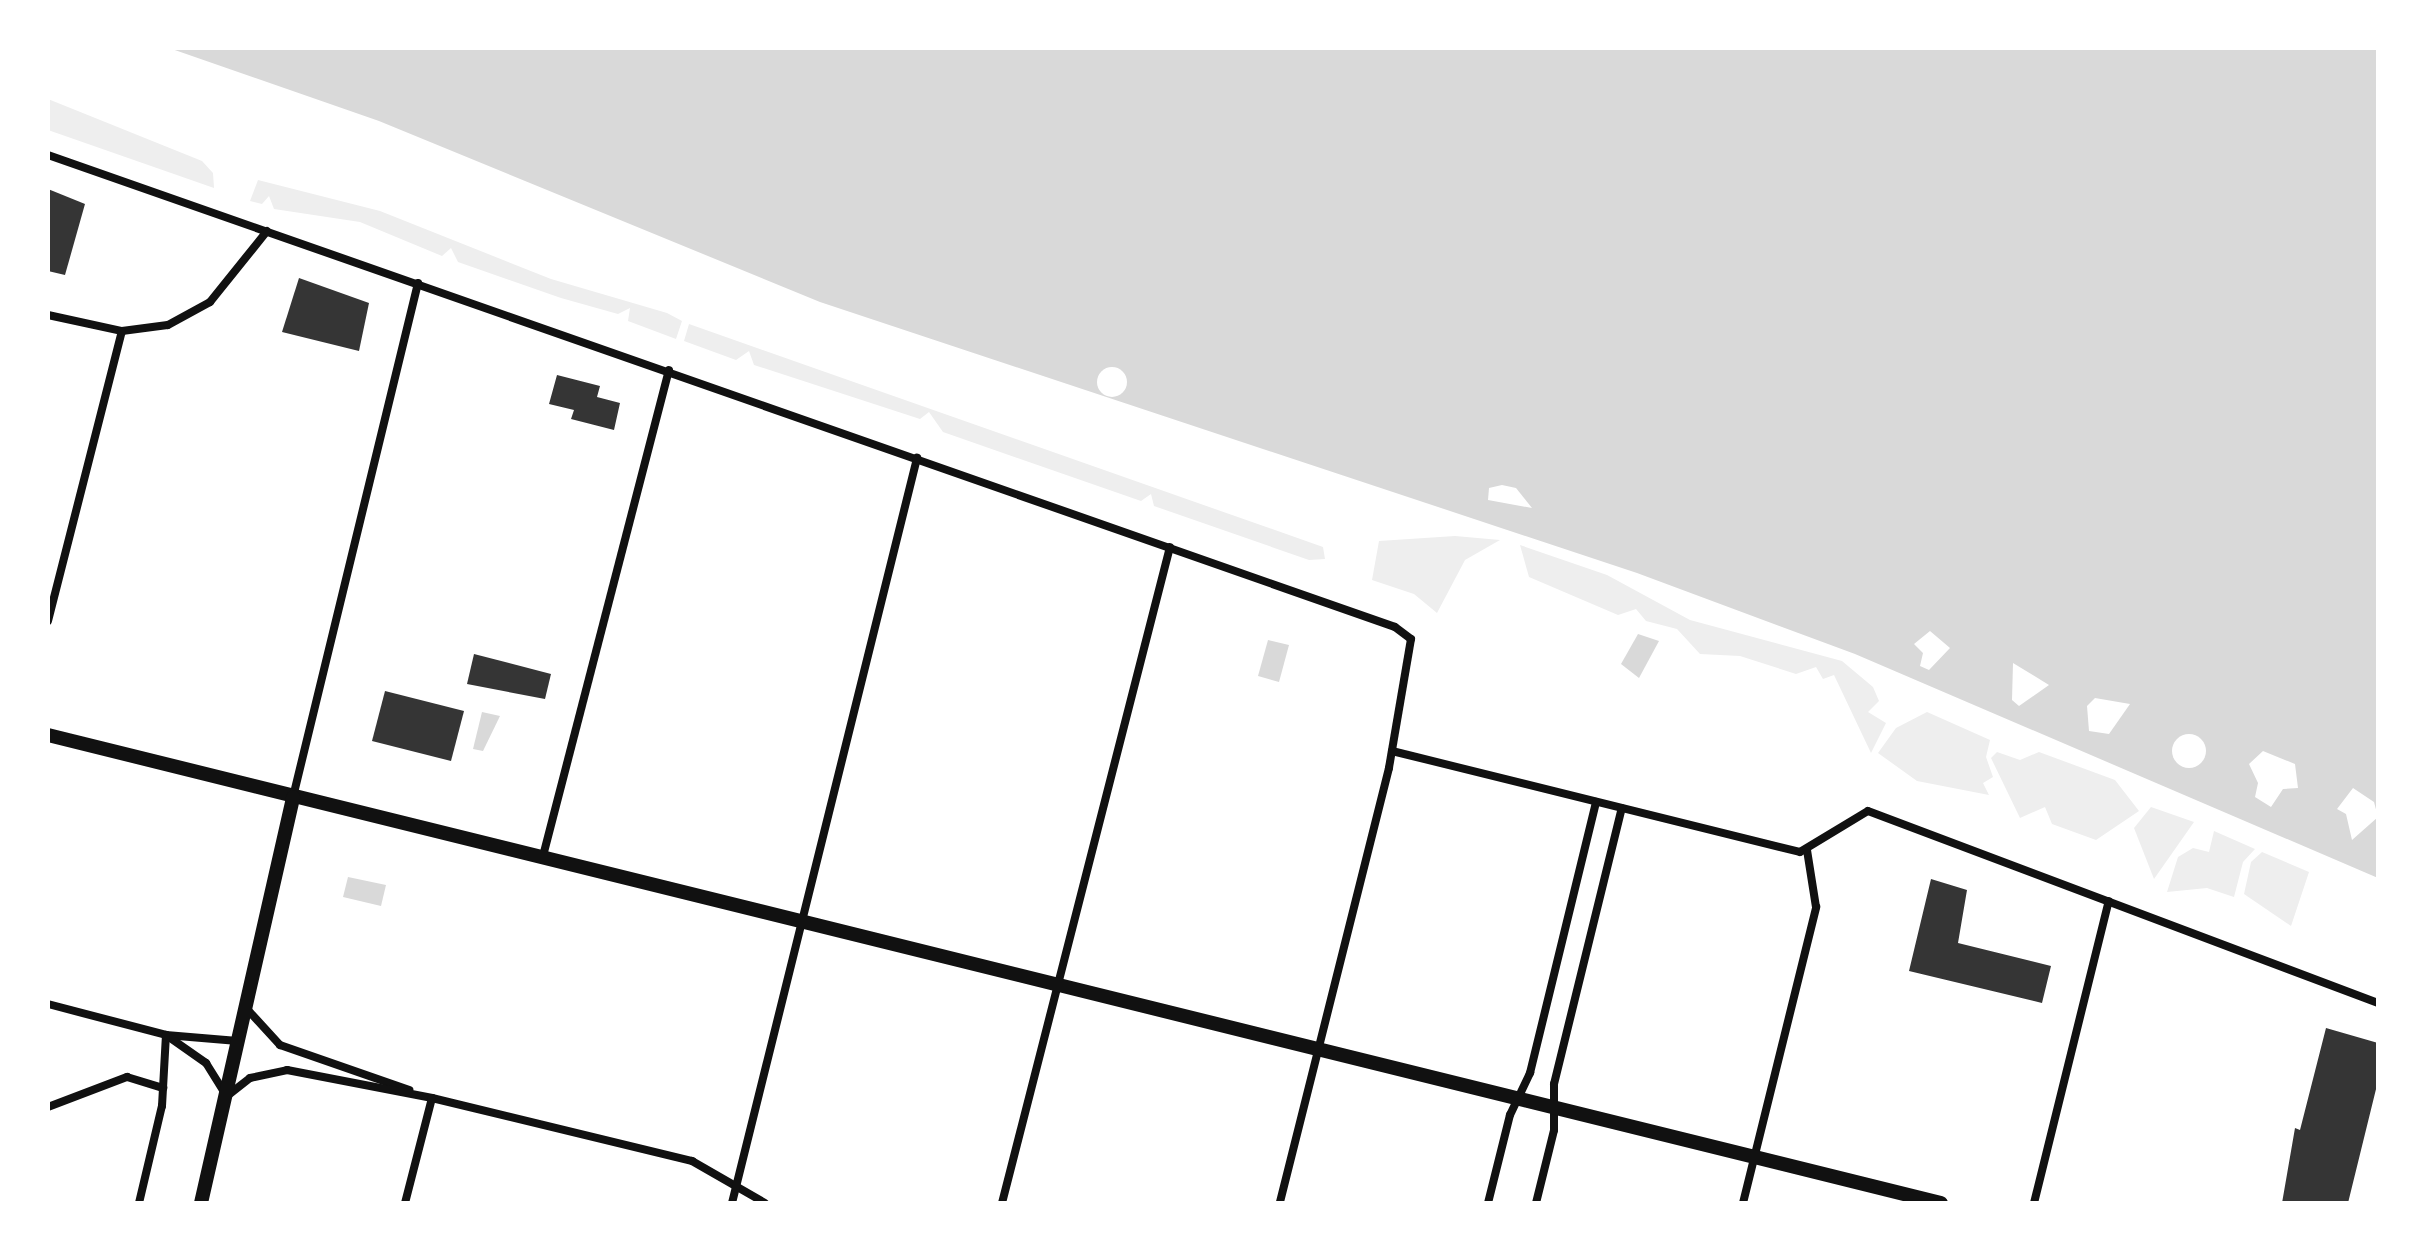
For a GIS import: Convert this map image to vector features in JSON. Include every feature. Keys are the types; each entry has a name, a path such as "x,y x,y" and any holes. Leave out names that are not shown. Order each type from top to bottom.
{"main road":[{"path":"48,735 1941,1203"},
{"path":"201,1203 293,797"}],"street":[{"path":"48,155 1170,547 1395,627 1411,639 1392,751 1280,1203"},
{"path":"48,315 122,331 194,314 240,274 267,231"},
{"path":"293,797 418,283"},
{"path":"48,621 122,331"},
{"path":"543,856 669,370"},
{"path":"732,1203 917,458"},
{"path":"1002,1203 1170,547"},
{"path":"1392,751 1807,850 1868,811 2378,1003"},
{"path":"1488,1203 1596,802"},
{"path":"1536,1203 1554,1108 1622,808"},
{"path":"1743,1203 1816,907 1807,850"},
{"path":"2034,1203 2109,901"},
{"path":"48,1004 166,1035 239,1041"},
{"path":"245,1007 280,1045 432,1098"},
{"path":"166,1035 206,1063 227,1096 250,1078 287,1070 432,1098 692,1161 737,1182 765,1203"},
{"path":"139,1203 163,1088 166,1035"},
{"path":"48,1107 127,1077 163,1088"},
{"path":"405,1203 432,1098"}],"shaded area":[{"path":"169,48 2378,48 2378,878 1855,654 1637,573 820,302 379,121"},
{"path":"48,99 202,161 213,173 214,188 48,130"},
{"path":"258,180 380,211 551,279 667,313 682,321 676,339 628,321 630,308 618,314 561,298 458,262 451,248 442,256 360,222 274,209 269,196 262,204 250,201"},
{"path":"689,324 1323,547 1325,559 1309,560 1154,506 1151,494 1141,501 943,432 929,412 920,419 754,365 749,351 736,360 684,341"},
{"path":"1455,536 1500,540 1465,560 1437,613 1414,594 1372,580 1379,541"},
{"path":"1520,545 1607,575 1690,620 1842,661 1873,687 1879,701 1868,712 1886,723 1871,753 1834,675 1823,679 1816,667 1796,674 1740,656 1700,654 1677,629 1646,621 1636,609 1618,615 1529,577"},
{"path":"1638,634 1659,641 1639,678 1621,664"},
{"path":"1268,640 1289,645 1279,682 1258,676"},
{"path":"482,712 500,716 483,751 473,749"},
{"path":"1927,712 1990,740 1986,757 1993,777 1983,783 1989,795 1917,781 1878,753 1896,728"},
{"path":"1997,752 2020,760 2039,752 2115,780 2139,811 2096,840 2052,824 2045,807 2020,818 1991,758"},
{"path":"2151,807 2194,822 2154,879 2134,828"},
{"path":"2214,831 2255,849 2243,862 2234,897 2207,888 2167,892 2178,857 2193,848 2209,852"},
{"path":"2262,852 2309,872 2291,926 2244,894 2251,862"},
{"path":"348,877 386,885 381,906 343,897"}],"pier":[{"path":"1112,367 1123,371 1127,382 1123,393 1112,397 1101,393 1097,382 1101,371"},
{"path":"1502,485 1516,488 1532,508 1488,500 1489,488"},
{"path":"1930,631 1950,648 1929,670 1920,666 1923,653 1914,644"},
{"path":"2013,663 2049,685 2019,706 2012,700"},
{"path":"2095,698 2130,704 2109,734 2089,731 2087,706"},
{"path":"2189,734 2201,739 2206,751 2201,763 2189,768 2177,763 2172,751 2177,739"},
{"path":"2263,751 2295,764 2298,788 2283,789 2271,807 2255,797 2258,783 2249,764"},
{"path":"2353,788 2374,802 2378,817 2352,840 2346,814 2337,809"}],"building":[{"path":"48,189 85,204 65,275 48,271"},
{"path":"299,278 369,303 359,351 282,332"},
{"path":"557,375 600,386 597,397 620,403 614,430 571,419 574,410 549,404"},
{"path":"474,654 551,674 545,699 467,684"},
{"path":"385,691 464,711 451,761 372,741"},
{"path":"1931,879 1967,890 1958,943 2051,966 2042,1003 1909,971"},
{"path":"2326,1028 2378,1043 2378,1081 2348,1203 2282,1203 2295,1128 2300,1130"}]}
